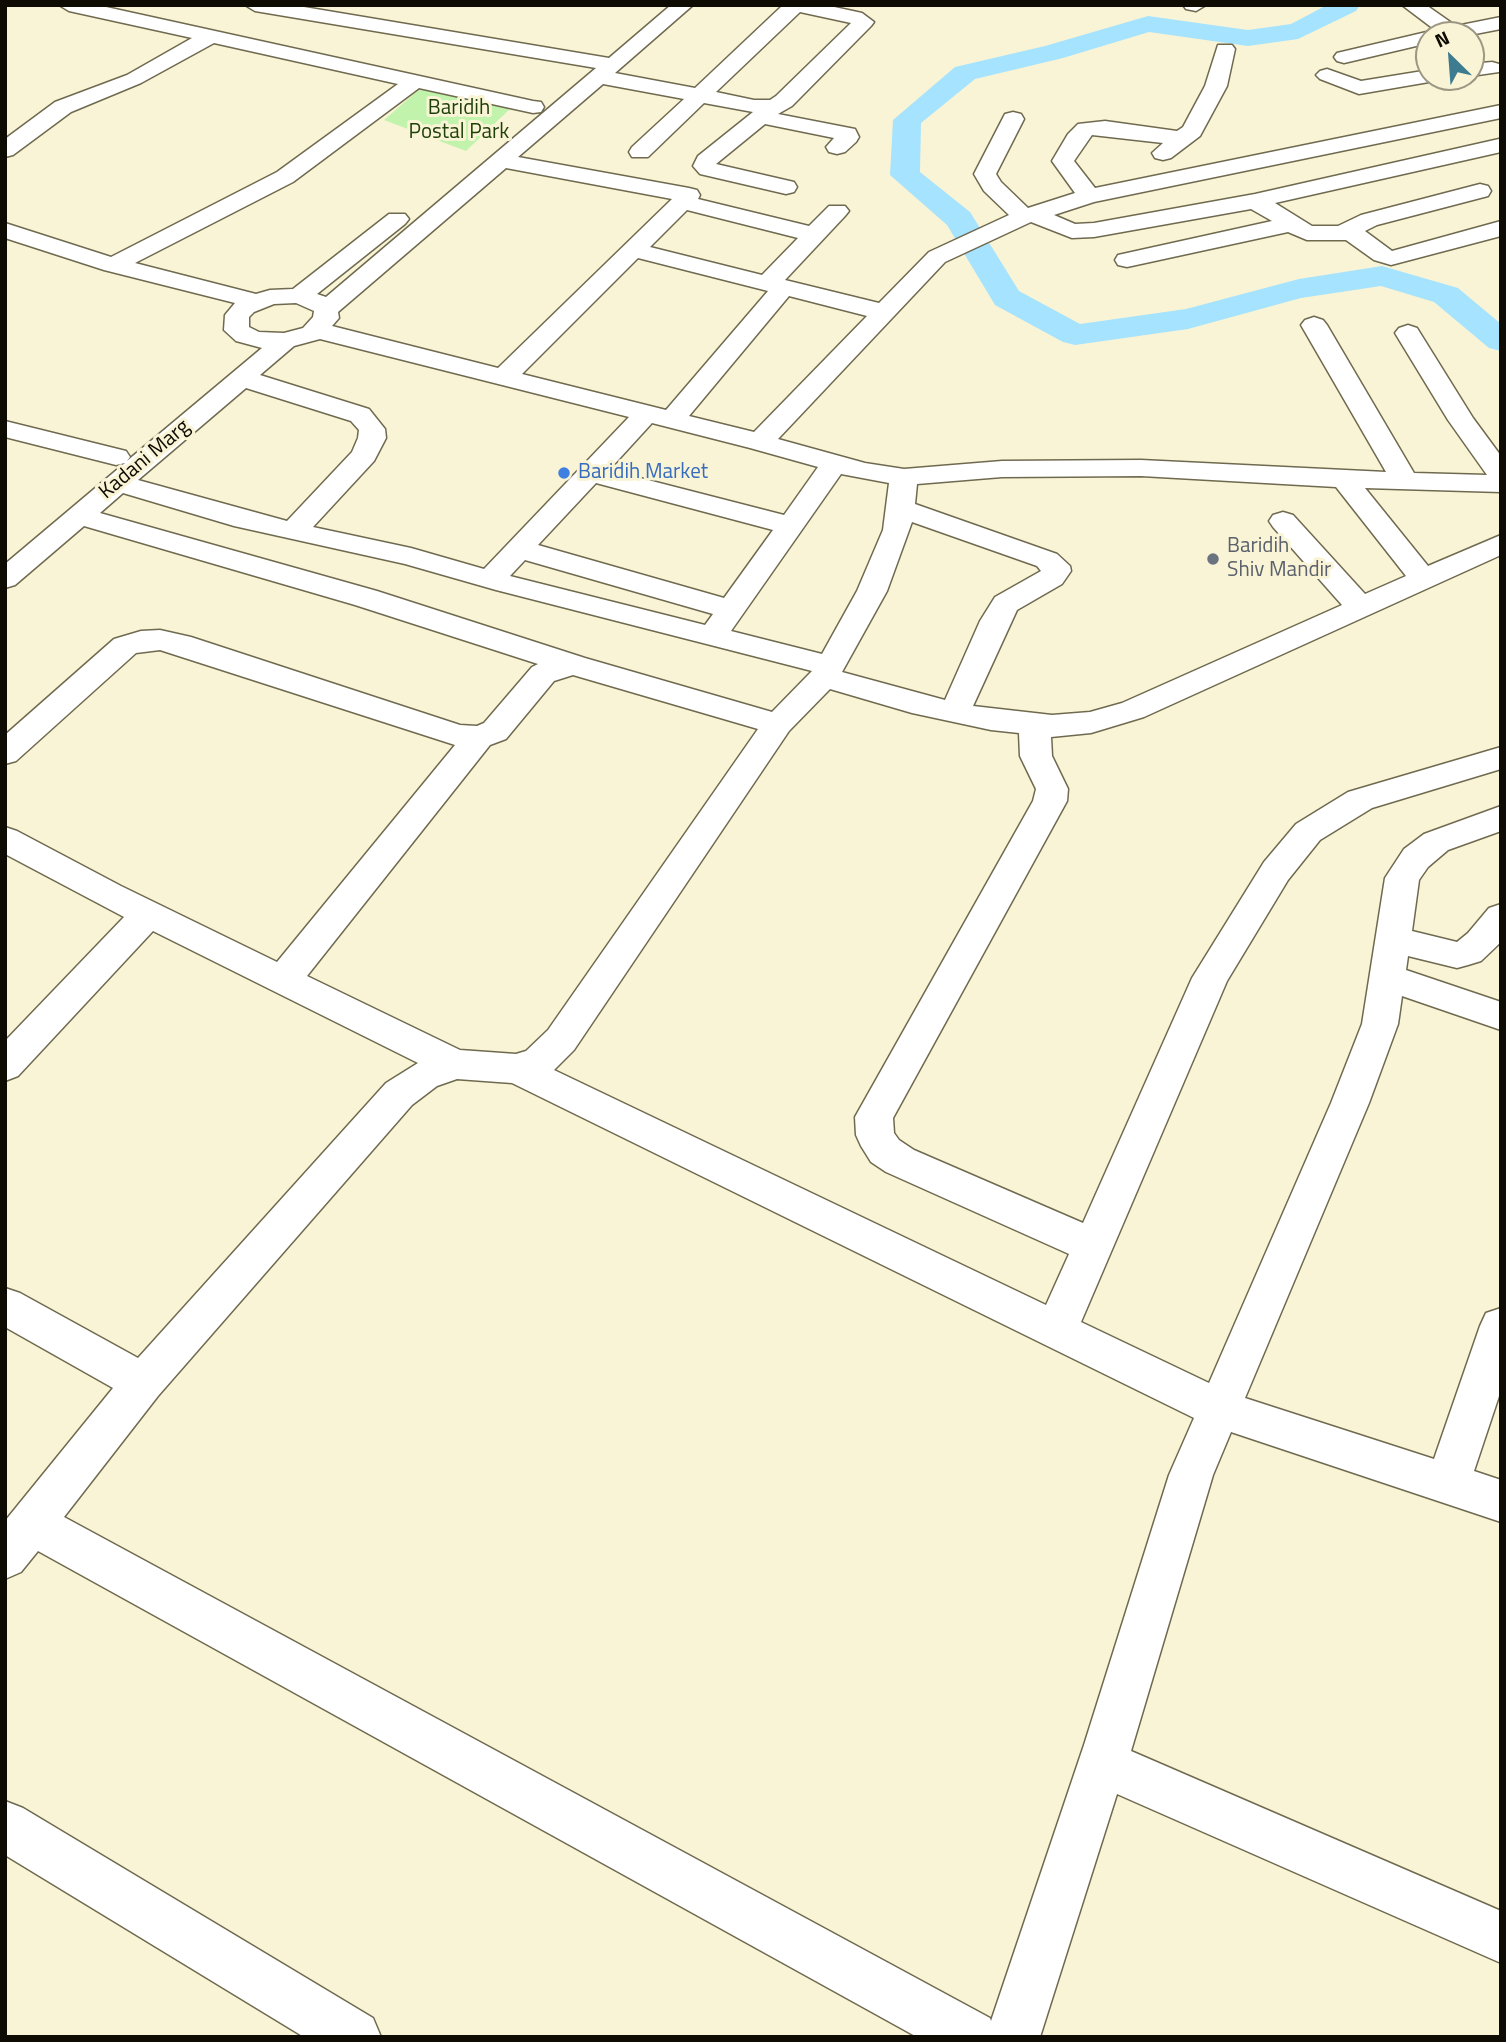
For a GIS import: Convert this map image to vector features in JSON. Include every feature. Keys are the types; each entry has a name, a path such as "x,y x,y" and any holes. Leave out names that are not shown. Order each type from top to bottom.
{"street":[{"path":"69,5 533,107"},
{"path":"255,5 602,68 701,96 754,106 847,134 848,137 836,147"},
{"path":"299,296 419,202 533,107 602,68 655,5"},
{"path":"5,249 241,327 256,340 285,341 321,320 503,161 602,68 683,5"},
{"path":"1412,5 1431,21"},
{"path":"640,152 794,6 871,15 784,101 767,111 706,161 704,166 786,187"},
{"path":"5,150 63,107 134,79 211,36"},
{"path":"1344,57 1415,40"},
{"path":"1176,178 1162,156 1192,131 1216,86 1225,50"},
{"path":"1327,75 1359,88 1415,78"},
{"path":"113,265 285,177 415,80"},
{"path":"760,442 937,257 960,245 1020,219 1089,196 1501,111"},
{"path":"1013,119 985,174 992,186 1020,219 1080,231 1255,201 1500,146"},
{"path":"1461,119 1500,146"},
{"path":"1089,196 1063,162 1076,139 1086,129 1105,128 1184,139"},
{"path":"1436,159 1501,206"},
{"path":"503,161 689,195 504,377"},
{"path":"1344,232 1370,220 1480,191"},
{"path":"1255,201 1307,233 1352,233 1382,255 1391,258 1501,229"},
{"path":"682,202 815,235"},
{"path":"491,579 590,473 659,416 776,285 837,211"},
{"path":"1127,260 1291,224"},
{"path":"5,230 113,265 256,301 270,297 299,296 321,304 321,320"},
{"path":"633,250 883,312"},
{"name":"Kadani Marg","path":"5,579 79,516 117,470 183,401 241,327 245,307 256,301"},
{"path":"321,320 504,377 863,471 1047,560 1055,566 1056,571 1052,578 1006,604 995,621 955,712"},
{"path":"1314,325 1405,481"},
{"path":"1408,333 1461,419 1501,476"},
{"name":"Kadani Marg","path":"5,548 117,470 242,377 285,341"},
{"path":"242,377 360,415 372,429 372,438 364,456 293,531"},
{"path":"5,429 293,531 411,556 712,637 955,712 991,720 1052,726 1091,722 1133,710 1501,544"},
{"path":"712,637 835,463"},
{"path":"902,492 1002,469 1141,468 1501,484"},
{"path":"590,473 791,526"},
{"path":"1344,479 1424,579"},
{"path":"517,1069 539,1061 561,1040 778,724 827,672 872,592 897,530 902,492"},
{"path":"79,516 366,598 575,665 778,724"},
{"path":"1283,522 1361,608"},
{"path":"519,549 732,610"},
{"path":"5,753 125,646 151,640 180,644 458,736 479,737 495,731 543,674 556,667 575,665"},
{"path":"1035,724 1036,756 1052,789 1049,801 874,1116 875,1135 885,1150 900,1161 1093,1246"},
{"path":"283,980 479,737"},
{"path":"1056,1330 1210,978 1276,871 1308,832 1360,800 1501,758"},
{"path":"1013,2037 1102,1763 1191,1475 1350,1103 1380,1024 1402,878 1416,858 1436,842 1501,818"},
{"path":"5,839 148,914 455,1064 517,1069 1219,1409 1501,1501"},
{"path":"5,1066 148,914"},
{"path":"1390,958 1457,955 1468,952 1481,942 1501,917"},
{"path":"1390,958 1501,1016"},
{"path":"455,1064 424,1076 398,1094 289,1221 143,1383 18,1540 971,2037"},
{"path":"5,1306 143,1383"},
{"path":"1448,1483 1501,1326"},
{"path":"1102,1763 1501,1937"},
{"path":"5,1826 354,2037"}],"green space":[{"name":"Baridih Postal Park","path":"423,86 511,108 466,151 384,120"}],"waterway":[{"path":"1347,5 1298,31 1248,38 1148,24 1053,52 965,73 907,120 905,175 959,219 1007,298 1075,335 1188,319 1299,289 1382,276 1446,295 1501,341"}],"place":[{"name":"Baridih Market","path":"564,473"},
{"name":"Baridih Shiv Mandir","path":"1213,559"}]}
